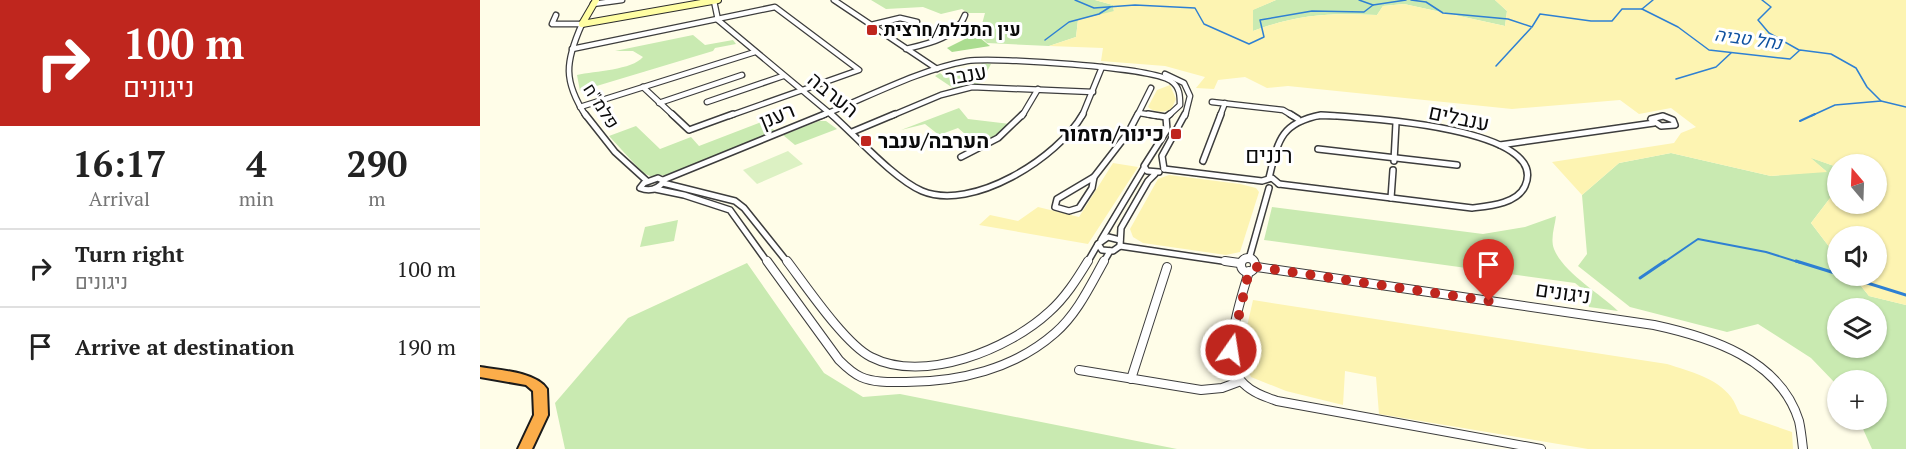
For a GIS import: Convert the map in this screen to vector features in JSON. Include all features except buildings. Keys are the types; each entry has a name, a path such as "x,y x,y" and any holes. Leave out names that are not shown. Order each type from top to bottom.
{"highway":[{"path":"480,372 529,381 540,389 541,415 525,449"}],"street":[{"path":"594,2 622,0"},
{"path":"556,15 552,24 582,24 716,0 718,20"},
{"path":"834,0 937,69"},
{"name":"פלמ\"ח","path":"594,2 572,49 569,83 580,107 607,142 634,171 647,181 640,188 655,189"},
{"path":"572,49 775,7 859,70 689,130 643,87"},
{"path":"906,49 931,42 951,32 963,21 965,15"},
{"path":"871,25 899,18 910,18 917,22"},
{"name":"הערבה","path":"718,20 852,132 914,189 946,197 990,187 1049,153 1070,134 1082,116 1092,92"},
{"path":"580,107 755,52"},
{"name":"רענן","path":"663,182 937,69 968,62 991,60 1102,67"},
{"path":"1092,92 1102,67"},
{"path":"1102,67 1151,73 1172,81 1181,96 1179,105 1166,119"},
{"path":"655,189 684,195 730,210 839,360 857,375 881,382 945,381 984,372 1038,347 1057,330 1076,307 1110,251 1120,243 1121,228 1150,177 1162,168 1163,153 1182,118 1190,96 1187,87 1178,79 1151,70 1102,67"},
{"path":"659,103 742,75"},
{"path":"707,102 783,76"},
{"name":"ענבר","path":"852,132 941,95 963,89 983,86 1092,92"},
{"path":"1094,177 1092,188 1076,211 1055,207 1057,199 1094,177 1128,133 1151,88"},
{"path":"961,157 993,141 1014,126 1028,109 1038,89"},
{"name":"ענבלים","path":"1212,102 1283,110 1298,119 1321,115 1461,130 1500,145 1521,161 1530,177 1526,187 1511,200 1494,206 1472,208 1279,184"},
{"path":"1203,161 1226,103"},
{"path":"1139,113 1174,123 1182,118"},
{"path":"1172,113 1182,118"},
{"path":"647,181 658,178 663,182 735,201 744,208 854,345 873,358 893,364 936,364 978,354 1008,343 1039,322 1052,310 1064,297 1100,242 1146,166 1167,130 1166,119"},
{"path":"1269,178 1281,134 1288,125 1298,119"},
{"path":"1394,160 1396,123"},
{"path":"1500,145 1654,123"},
{"path":"1318,149 1394,160 1457,165"},
{"path":"1146,166 1156,161 1162,168"},
{"path":"1146,166 1150,172 1162,168 1262,181 1269,178 1277,180 1279,184 1274,188 1269,188 1262,185 1262,181"},
{"path":"1391,198 1393,170"},
{"path":"655,189 663,182"},
{"path":"1249,259 1269,188"},
{"path":"1100,242 1111,237 1120,243 1239,263 1249,259 1254,261 1231,350 1233,366 1240,381 1257,393 1277,401 1541,449"},
{"path":"1100,242 1102,250 1110,251"},
{"path":"1239,263 1241,269 1253,269"},
{"path":"1131,379 1167,267"},
{"name":"ניגונים","path":"1253,269 1654,325 1706,337 1745,357 1779,384 1790,400 1798,420 1803,449"},
{"path":"1079,370 1201,390 1222,388 1240,381"}],"green space":[{"path":"871,0 1095,0 1113,5 1114,12 1078,20 1076,37 1049,46 987,43 979,35 985,13 968,13 962,9 941,14 923,7 886,9"},
{"path":"1276,0 1495,0 1507,11 1505,26 1404,4 1383,6 1377,15 1314,16 1285,21 1253,31 1252,10"},
{"path":"975,34 990,46 952,52 947,48"},
{"path":"693,35 705,45 733,40 736,44 715,48 713,51 580,91 577,75 631,65 643,57 633,51 615,51"},
{"path":"982,63 991,64 981,83 953,88 935,76 940,73 946,78 978,70"},
{"path":"959,108 968,119 1010,124 1002,132 978,145 958,128 939,135 925,124 901,130"},
{"path":"764,121 775,131 666,175 650,176 643,173 609,136 636,126 660,149 691,137 699,146"},
{"path":"819,121 826,121 837,129 795,145 783,135"},
{"path":"788,151 803,164 757,184 743,170"},
{"path":"1671,153 1771,176 1826,171 1809,157 1827,163 1827,202 1811,223 1827,244 1827,286 1861,286 1869,296 1877,298 1827,298 1827,358 1887,358 1887,300 1906,305 1906,449 1872,449 1863,430 1887,430 1887,370 1827,370 1827,375 1811,358 1758,324 1727,332 1630,307 1578,266 1587,254 1582,195 1619,163"},
{"path":"1272,207 1483,234 1525,227 1556,216 1552,241 1559,258 1573,274 1618,311 1589,307 1585,291 1575,283 1264,240"},
{"path":"678,220 674,241 640,247 645,227"},
{"path":"747,263 824,373 863,397 900,394 1177,449 565,449 555,403 628,318"}],"sand":[{"path":"1095,0 1276,0 1253,10 1253,31 1285,21 1314,16 1377,15 1383,6 1404,4 1505,26 1507,11 1495,0 1906,0 1906,305 1887,300 1887,298 1869,296 1861,286 1887,286 1887,226 1827,226 1827,244 1811,223 1827,202 1827,214 1887,214 1887,154 1827,154 1827,164 1811,158 1827,172 1771,176 1671,153 1619,163 1582,195 1552,162 1674,143 1681,133 1696,127 1671,108 1639,114 1620,100 1512,109 1288,86 1267,88 1245,77 1218,80 1214,89 1196,88 1205,77 1165,66 1101,61 1103,48 1049,46 1076,37 1078,20 1114,11 1113,5"},
{"path":"1170,85 1176,99 1172,108 1160,112 1148,107 1157,90"},
{"path":"1113,163 1138,167 1088,244 979,225 990,215 1018,221 1038,207 1079,217"},
{"path":"1169,175 1256,188 1259,192 1240,252 1226,255 1143,243 1133,237 1130,229 1158,179"},
{"path":"1253,300 1667,364 1702,376 1718,385 1731,397 1740,414 1792,432 1793,449 1588,449 1379,414 1376,377 1345,371 1343,405 1286,391 1251,377 1247,367 1245,339"}],"waterway":[{"name":"נחל טביה","path":"1075,0 1094,8 1135,5 1195,8 1204,24 1249,44 1264,37 1260,20 1312,11 1364,12 1373,5"},
{"path":"1359,0 1373,5"},
{"name":"נחל טביה","path":"1373,5 1406,0"},
{"name":"נחל טביה","path":"1411,0 1426,2 1443,13 1508,19 1532,27 1540,14 1591,21 1612,21 1622,9 1642,9"},
{"path":"1642,9 1653,0"},
{"path":"1762,0 1771,7 1758,20 1769,33 1799,50"},
{"path":"1045,40 1069,22 1099,14 1110,7"},
{"name":"נחל טביה","path":"1642,9 1678,27 1709,50 1790,59 1800,50 1831,54 1856,68 1867,87 1881,101"},
{"path":"1496,66 1531,28"},
{"path":"1676,79 1716,67 1731,53"},
{"path":"1811,116 1835,105 1881,101"},
{"name":"נחל טביה","path":"1881,101 1906,107"},
{"path":"1800,121 1815,114"},
{"path":"1663,263 1698,239 1766,252 1801,263"},
{"path":"1640,278 1665,261"},
{"path":"1796,261 1827,271"},
{"path":"1877,286 1906,295"}],"place":[{"name":"עין התכלת/חרצית","path":"872,30"},
{"name":"כינור/מזמור","path":"1176,134"},
{"name":"הערבה/ענבר","path":"866,141"}],"district":[{"name":"רננים","path":"1269,155"}],"route":[{"path":"1231,350 1249,271 1257,267 1489,301"}]}
